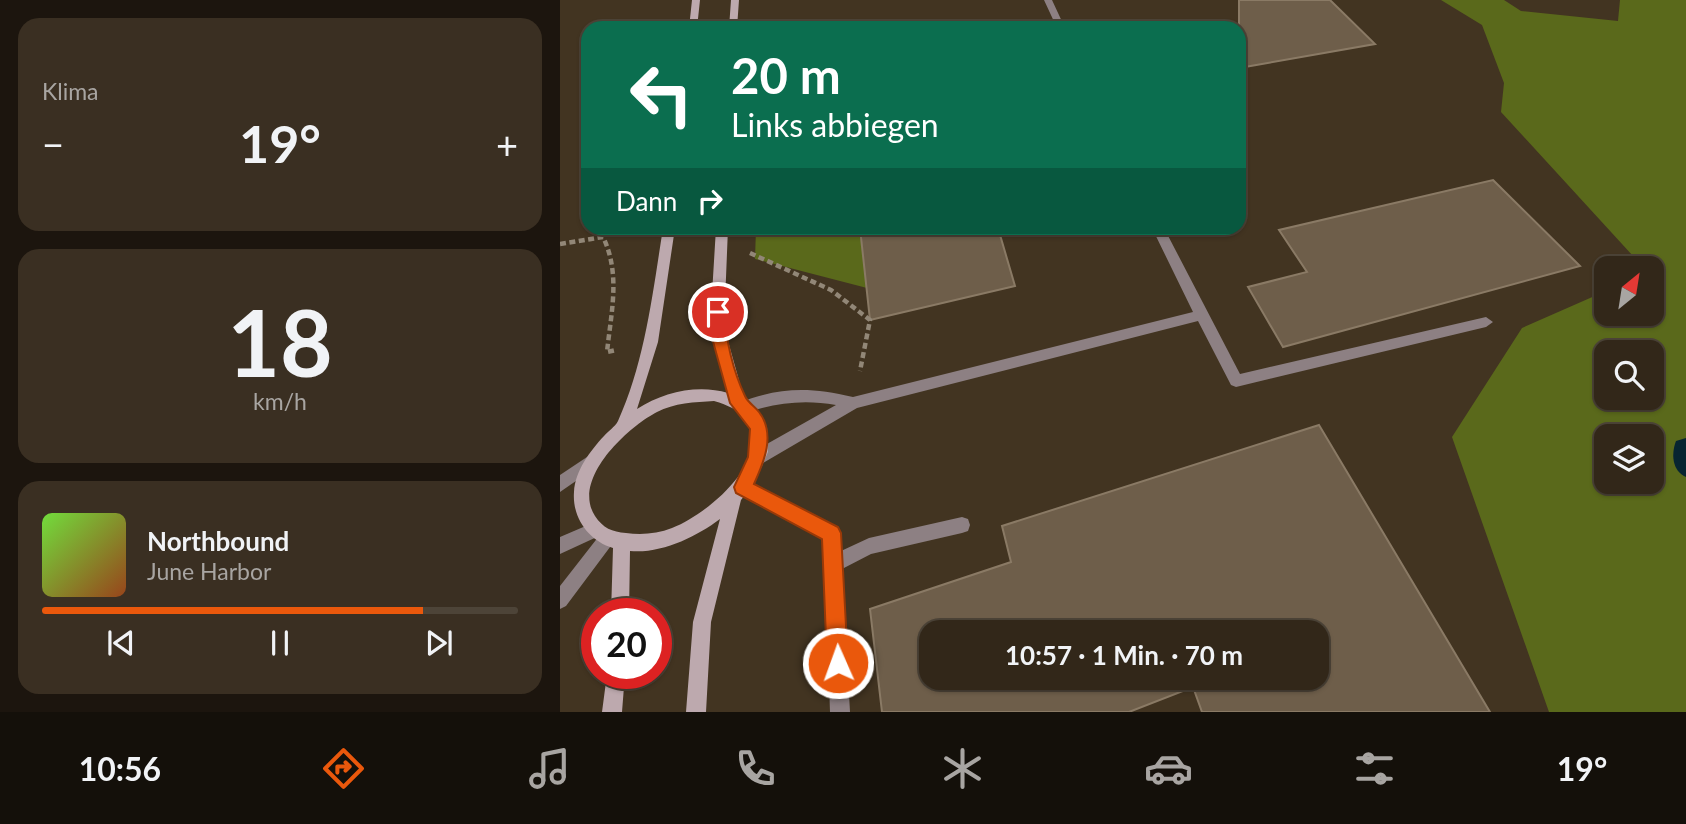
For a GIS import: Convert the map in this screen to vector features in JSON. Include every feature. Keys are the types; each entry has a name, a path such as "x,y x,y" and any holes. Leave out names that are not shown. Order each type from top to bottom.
{"main road":[{"path":"694,21 696,0"},
{"path":"734,21 735,0"},
{"path":"624,425 651,342 668,235"},
{"path":"696,712 702,622 738,494 757,458 758,429 742,405 717,327 722,235"},
{"path":"738,494 708,521 681,536 650,544 608,538 585,516 582,498 585,479 594,459 624,425 654,406 685,396 714,394 742,405"},
{"path":"608,538 617,598"},
{"path":"612,712 614,689"}],"lane":[{"path":"1048,0 1058,21"},
{"path":"1162,235 1236,381 1486,322"},
{"path":"757,458 853,403 1201,314"},
{"path":"742,405 782,394 818,395 853,403"},
{"path":"560,485 594,459"},
{"path":"738,494 832,533 840,712"},
{"path":"833,564 869,546 962,525"},
{"path":"560,546 608,538"},
{"path":"560,600 608,538"}],"path":[{"path":"560,244 597,236 603,237 609,246 613,284 607,352 616,350"},
{"path":"746,251 831,290 870,320 853,403"}],"green space":[{"path":"1441,0 1504,0 1521,11 1618,21 1620,0 1686,0 1686,712 1549,712 1452,437 1522,328 1594,296 1594,326 1664,326 1664,256 1633,256 1501,112 1504,83 1482,25"},
{"path":"756,235 861,235 867,288 755,259"}],"building":[{"path":"1239,0 1330,0 1375,44 1246,67 1246,21 1239,21"},
{"path":"1493,180 1580,266 1283,347 1248,287 1307,272 1279,230"},
{"path":"861,235 1000,235 1015,286 870,320"},
{"path":"1319,425 1490,712 1202,712 1194,690 1329,690 1329,620 919,620 919,690 1185,690 1129,712 882,712 870,609 1011,562 1002,526"}],"waterway":[{"path":"1686,444 1681,445 1680,462 1686,471"}],"route":[{"path":"718,312 717,327 738,403 753,417 760,443 752,472 743,487 832,533 838,663"}]}
